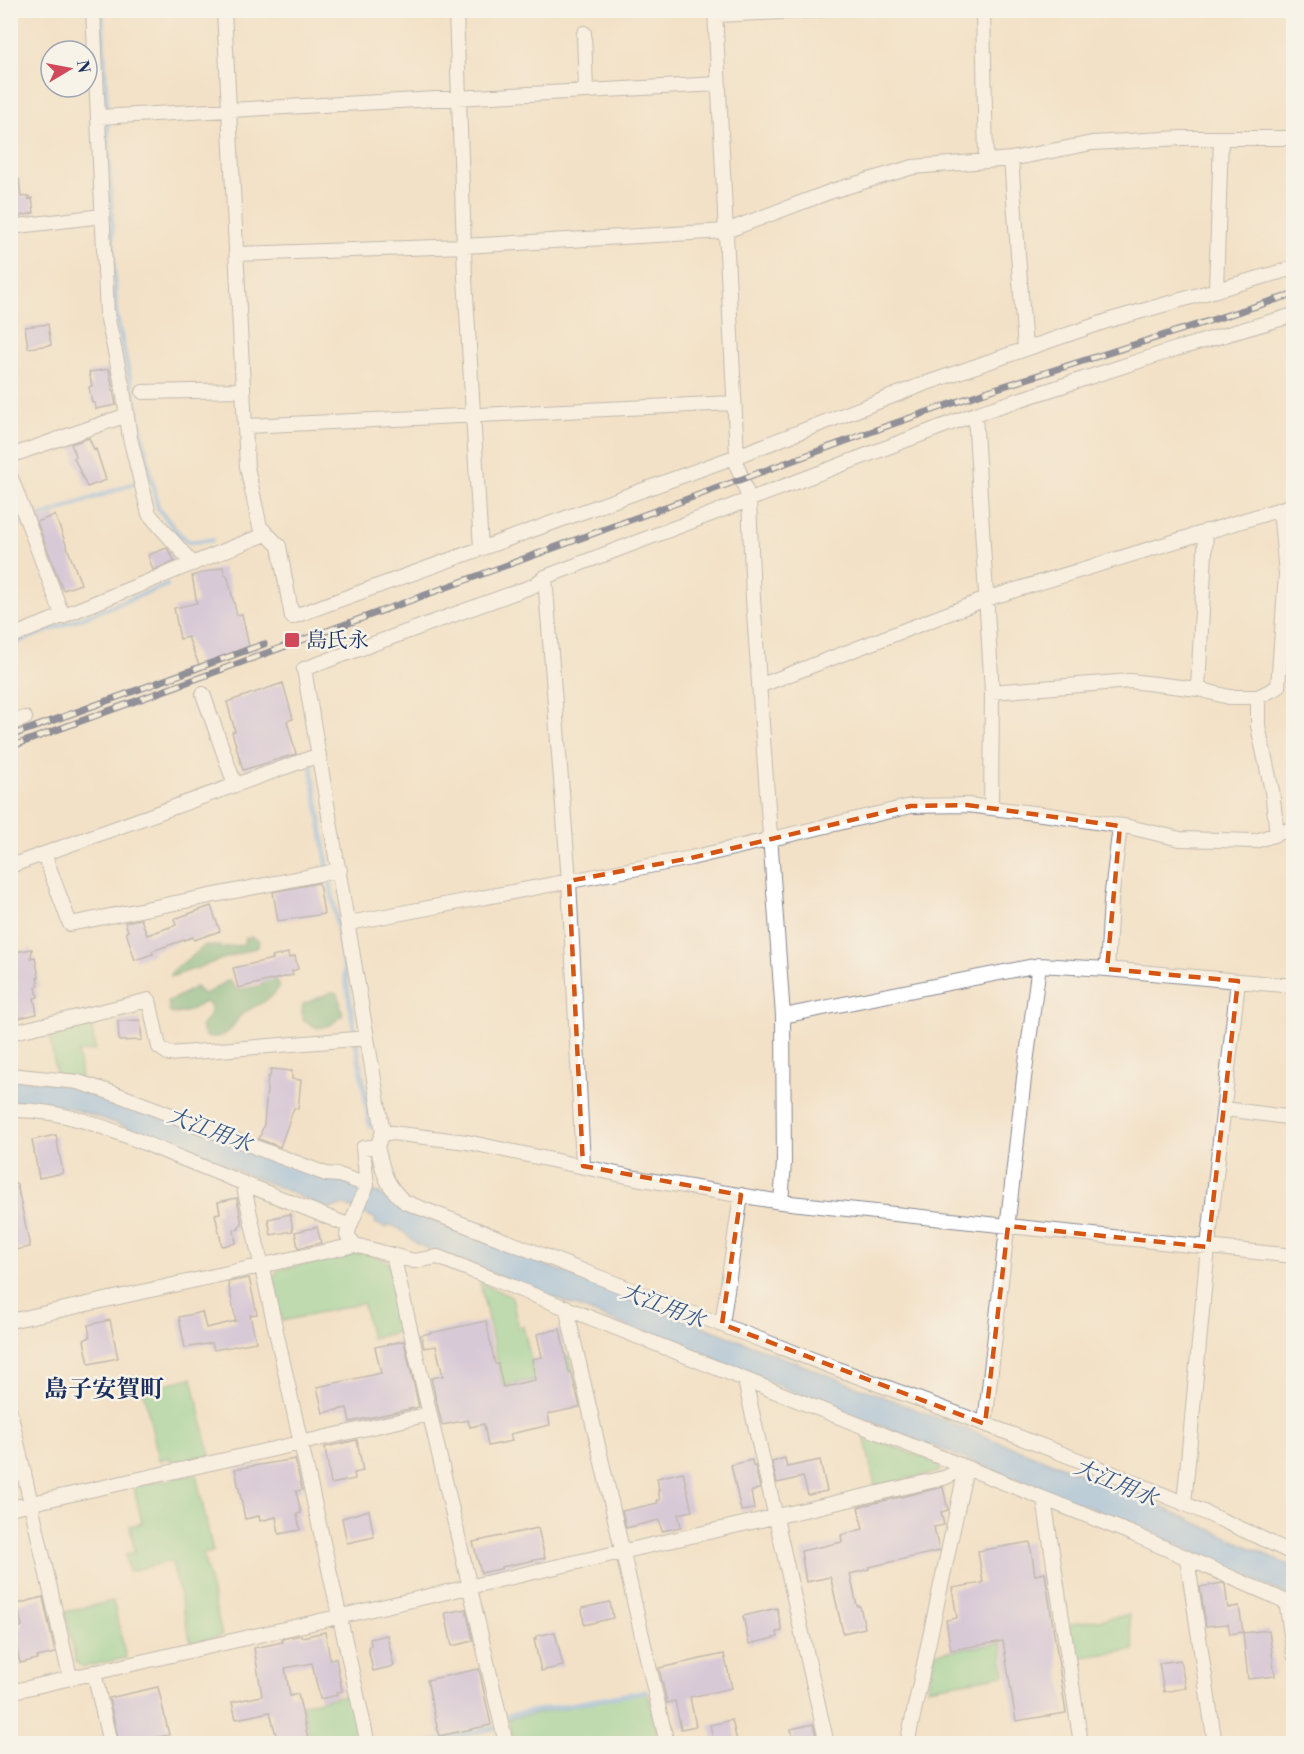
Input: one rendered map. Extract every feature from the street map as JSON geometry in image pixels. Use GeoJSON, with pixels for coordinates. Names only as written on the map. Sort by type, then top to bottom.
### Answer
{"type":"FeatureCollection","features":[{"type":"Feature","properties":{"kind":"street"},"geometry":{"type":"LineString","coordinates":[[93,10],[104,116],[102,216],[107,315],[130,438],[149,514],[194,564]]}},
{"type":"Feature","properties":{"kind":"street"},"geometry":{"type":"LineString","coordinates":[[224,10],[247,466],[260,527],[279,546],[292,617],[735,457],[924,384],[1110,320],[1293,268]]}},
{"type":"Feature","properties":{"kind":"street"},"geometry":{"type":"LineString","coordinates":[[456,10],[464,246],[481,549]]}},
{"type":"Feature","properties":{"kind":"street"},"geometry":{"type":"LineString","coordinates":[[781,1202],[784,1163],[783,1016],[753,599],[749,499],[735,457],[715,13],[821,10]]}},
{"type":"Feature","properties":{"kind":"street"},"geometry":{"type":"LineString","coordinates":[[983,10],[986,161]]}},
{"type":"Feature","properties":{"kind":"street"},"geometry":{"type":"LineString","coordinates":[[584,33],[586,92]]}},
{"type":"Feature","properties":{"kind":"street"},"geometry":{"type":"LineString","coordinates":[[104,116],[719,84]]}},
{"type":"Feature","properties":{"kind":"street"},"geometry":{"type":"LineString","coordinates":[[237,254],[464,246],[726,231],[832,191],[913,167],[1011,159],[1092,144],[1182,138],[1293,138]]}},
{"type":"Feature","properties":{"kind":"street"},"geometry":{"type":"LineString","coordinates":[[1216,290],[1221,138]]}},
{"type":"Feature","properties":{"kind":"street"},"geometry":{"type":"LineString","coordinates":[[1011,159],[1025,349]]}},
{"type":"Feature","properties":{"kind":"street"},"geometry":{"type":"LineString","coordinates":[[10,227],[102,216]]}},
{"type":"Feature","properties":{"kind":"street"},"geometry":{"type":"LineString","coordinates":[[1293,315],[1176,349],[975,414],[544,577],[533,586],[304,669],[319,755],[331,871],[349,922],[359,1039],[383,1132],[377,1146],[385,1176],[392,1191],[405,1202],[985,1424],[1184,1503],[1293,1554]]}},
{"type":"Feature","properties":{"kind":"street"},"geometry":{"type":"LineString","coordinates":[[142,392],[242,390]]}},
{"type":"Feature","properties":{"kind":"street"},"geometry":{"type":"LineString","coordinates":[[246,426],[734,403]]}},
{"type":"Feature","properties":{"kind":"street"},"geometry":{"type":"LineString","coordinates":[[975,414],[992,692],[991,808]]}},
{"type":"Feature","properties":{"kind":"street"},"geometry":{"type":"LineString","coordinates":[[10,456],[127,415]]}},
{"type":"Feature","properties":{"kind":"street"},"geometry":{"type":"LineString","coordinates":[[10,475],[63,617]]}},
{"type":"Feature","properties":{"kind":"street"},"geometry":{"type":"LineString","coordinates":[[759,686],[986,598],[1293,505]]}},
{"type":"Feature","properties":{"kind":"street"},"geometry":{"type":"LineString","coordinates":[[992,692],[1130,681],[1198,689],[1229,697],[1258,697],[1278,687],[1286,574],[1280,509]]}},
{"type":"Feature","properties":{"kind":"street"},"geometry":{"type":"LineString","coordinates":[[1198,689],[1206,531]]}},
{"type":"Feature","properties":{"kind":"street"},"geometry":{"type":"LineString","coordinates":[[10,637],[266,534]]}},
{"type":"Feature","properties":{"kind":"street"},"geometry":{"type":"LineString","coordinates":[[544,577],[568,881],[583,1167]]}},
{"type":"Feature","properties":{"kind":"street"},"geometry":{"type":"LineString","coordinates":[[203,694],[235,785]]}},
{"type":"Feature","properties":{"kind":"street"},"geometry":{"type":"LineString","coordinates":[[1258,697],[1258,726],[1272,791],[1277,834]]}},
{"type":"Feature","properties":{"kind":"street"},"geometry":{"type":"LineString","coordinates":[[10,723],[25,718]]}},
{"type":"Feature","properties":{"kind":"street"},"geometry":{"type":"LineString","coordinates":[[10,866],[319,755]]}},
{"type":"Feature","properties":{"kind":"street"},"geometry":{"type":"LineString","coordinates":[[349,922],[691,858],[911,806],[967,806],[1050,815],[1120,826],[1180,839],[1257,841],[1293,828]]}},
{"type":"Feature","properties":{"kind":"street"},"geometry":{"type":"LineString","coordinates":[[1107,969],[1111,901],[1120,826]]}},
{"type":"Feature","properties":{"kind":"street"},"geometry":{"type":"LineString","coordinates":[[44,854],[70,924],[331,871]]}},
{"type":"Feature","properties":{"kind":"street"},"geometry":{"type":"LineString","coordinates":[[783,1016],[1039,965],[1293,986]]}},
{"type":"Feature","properties":{"kind":"street"},"geometry":{"type":"LineString","coordinates":[[985,1424],[1039,965]]}},
{"type":"Feature","properties":{"kind":"street"},"geometry":{"type":"LineString","coordinates":[[1184,1503],[1208,1247],[1238,981]]}},
{"type":"Feature","properties":{"kind":"street"},"geometry":{"type":"LineString","coordinates":[[10,1033],[149,1000],[159,1047],[169,1054],[359,1039]]}},
{"type":"Feature","properties":{"kind":"street"},"geometry":{"type":"LineString","coordinates":[[10,1075],[78,1082],[107,1090],[326,1174],[339,1175],[367,1185]]}},
{"type":"Feature","properties":{"kind":"street"},"geometry":{"type":"LineString","coordinates":[[1225,1109],[1293,1118]]}},
{"type":"Feature","properties":{"kind":"street"},"geometry":{"type":"LineString","coordinates":[[10,1110],[55,1113],[110,1130],[243,1182],[352,1221]]}},
{"type":"Feature","properties":{"kind":"street"},"geometry":{"type":"LineString","coordinates":[[383,1132],[466,1142],[583,1167],[781,1202],[1293,1256]]}},
{"type":"Feature","properties":{"kind":"street"},"geometry":{"type":"LineString","coordinates":[[355,1245],[347,1235],[367,1185],[363,1148],[377,1146]]}},
{"type":"Feature","properties":{"kind":"street"},"geometry":{"type":"LineString","coordinates":[[243,1182],[368,1743]]}},
{"type":"Feature","properties":{"kind":"street"},"geometry":{"type":"LineString","coordinates":[[722,1324],[741,1196]]}},
{"type":"Feature","properties":{"kind":"street"},"geometry":{"type":"LineString","coordinates":[[10,1321],[355,1245],[414,1261],[438,1257],[1133,1534],[1290,1603],[1293,1655]]}},
{"type":"Feature","properties":{"kind":"street"},"geometry":{"type":"LineString","coordinates":[[393,1256],[506,1743]]}},
{"type":"Feature","properties":{"kind":"street"},"geometry":{"type":"LineString","coordinates":[[566,1307],[667,1743]]}},
{"type":"Feature","properties":{"kind":"street"},"geometry":{"type":"LineString","coordinates":[[745,1381],[827,1743]]}},
{"type":"Feature","properties":{"kind":"street"},"geometry":{"type":"LineString","coordinates":[[10,1411],[70,1677]]}},
{"type":"Feature","properties":{"kind":"street"},"geometry":{"type":"LineString","coordinates":[[10,1508],[430,1414]]}},
{"type":"Feature","properties":{"kind":"street"},"geometry":{"type":"LineString","coordinates":[[10,1692],[944,1478],[966,1468]]}},
{"type":"Feature","properties":{"kind":"street"},"geometry":{"type":"LineString","coordinates":[[907,1743],[966,1468]]}},
{"type":"Feature","properties":{"kind":"street"},"geometry":{"type":"LineString","coordinates":[[1044,1499],[1080,1743]]}},
{"type":"Feature","properties":{"kind":"street"},"geometry":{"type":"LineString","coordinates":[[1187,1558],[1215,1743]]}},
{"type":"Feature","properties":{"kind":"street"},"geometry":{"type":"LineString","coordinates":[[94,1672],[110,1743]]}},
{"type":"Feature","properties":{"kind":"highlighted area"},"geometry":{"type":"Polygon","coordinates":[[[967,805],[1120,826],[1107,969],[1238,981],[1208,1247],[1008,1226],[985,1424],[722,1324],[741,1195],[583,1166],[569,881],[691,858],[911,806],[967,805]]]}},
{"type":"Feature","properties":{"kind":"green space"},"geometry":{"type":"Polygon","coordinates":[[[252,937],[259,941],[258,947],[171,977],[171,973],[205,945],[224,947],[243,945],[246,938],[252,937]]]}},
{"type":"Feature","properties":{"kind":"green space"},"geometry":{"type":"Polygon","coordinates":[[[263,978],[275,979],[279,984],[276,990],[268,999],[240,1016],[227,1033],[219,1037],[206,1037],[201,1027],[209,1016],[211,1005],[205,1002],[184,1012],[170,1013],[168,1002],[196,987],[203,994],[229,980],[237,990],[259,986],[263,978]]]}},
{"type":"Feature","properties":{"kind":"green space"},"geometry":{"type":"Polygon","coordinates":[[[332,992],[338,994],[343,1015],[330,1025],[318,1028],[309,1024],[302,1017],[303,1004],[332,992]]]}},
{"type":"Feature","properties":{"kind":"green space"},"geometry":{"type":"Polygon","coordinates":[[[91,1019],[95,1050],[78,1053],[81,1078],[56,1074],[49,1030],[91,1019]]]}},
{"type":"Feature","properties":{"kind":"green space"},"geometry":{"type":"Polygon","coordinates":[[[363,1252],[389,1262],[403,1331],[371,1338],[363,1303],[282,1321],[273,1278],[278,1270],[363,1252]]]}},
{"type":"Feature","properties":{"kind":"green space"},"geometry":{"type":"Polygon","coordinates":[[[480,1283],[512,1297],[518,1327],[523,1326],[532,1364],[570,1356],[573,1371],[503,1386],[480,1283]]]}},
{"type":"Feature","properties":{"kind":"green space"},"geometry":{"type":"Polygon","coordinates":[[[192,1378],[210,1456],[172,1464],[170,1457],[159,1460],[143,1389],[192,1378]]]}},
{"type":"Feature","properties":{"kind":"green space"},"geometry":{"type":"Polygon","coordinates":[[[864,1435],[940,1464],[940,1472],[875,1486],[864,1435]]]}},
{"type":"Feature","properties":{"kind":"green space"},"geometry":{"type":"Polygon","coordinates":[[[196,1474],[213,1552],[203,1554],[222,1636],[191,1643],[172,1561],[129,1571],[125,1554],[135,1552],[130,1526],[142,1523],[134,1487],[196,1474]]]}},
{"type":"Feature","properties":{"kind":"green space"},"geometry":{"type":"Polygon","coordinates":[[[113,1601],[126,1658],[83,1667],[76,1662],[65,1612],[113,1601]]]}},
{"type":"Feature","properties":{"kind":"green space"},"geometry":{"type":"Polygon","coordinates":[[[1129,1615],[1134,1650],[1075,1658],[1070,1624],[1129,1615]]]}},
{"type":"Feature","properties":{"kind":"green space"},"geometry":{"type":"Polygon","coordinates":[[[1001,1643],[1005,1675],[927,1688],[935,1653],[1001,1643]]]}},
{"type":"Feature","properties":{"kind":"green space"},"geometry":{"type":"Polygon","coordinates":[[[648,1692],[658,1738],[635,1744],[514,1743],[508,1719],[648,1692]]]}},
{"type":"Feature","properties":{"kind":"green space"},"geometry":{"type":"Polygon","coordinates":[[[350,1694],[362,1743],[311,1743],[302,1704],[350,1694]]]}},
{"type":"Feature","properties":{"kind":"water"},"geometry":{"type":"Polygon","coordinates":[[[11,1078],[71,1085],[369,1189],[438,1223],[1135,1495],[1293,1567],[1293,1598],[1137,1526],[417,1244],[400,1229],[389,1224],[387,1228],[375,1223],[376,1219],[345,1205],[327,1209],[279,1187],[113,1122],[67,1107],[11,1102],[11,1078]]]}},
{"type":"Feature","properties":{"kind":"building"},"geometry":{"type":"Polygon","coordinates":[[[19,179],[21,197],[32,198],[34,213],[10,218],[10,180],[19,179]]]}},
{"type":"Feature","properties":{"kind":"building"},"geometry":{"type":"Polygon","coordinates":[[[48,324],[51,345],[28,348],[25,327],[48,324]]]}},
{"type":"Feature","properties":{"kind":"building"},"geometry":{"type":"Polygon","coordinates":[[[109,369],[116,405],[96,409],[95,403],[92,403],[89,372],[109,369]]]}},
{"type":"Feature","properties":{"kind":"building"},"geometry":{"type":"Polygon","coordinates":[[[89,438],[94,450],[96,449],[106,480],[87,487],[74,458],[76,457],[71,444],[89,438]]]}},
{"type":"Feature","properties":{"kind":"building"},"geometry":{"type":"Polygon","coordinates":[[[55,515],[81,584],[63,590],[37,522],[55,515]]]}},
{"type":"Feature","properties":{"kind":"building"},"geometry":{"type":"Polygon","coordinates":[[[167,548],[175,561],[153,570],[148,555],[167,548]]]}},
{"type":"Feature","properties":{"kind":"building"},"geometry":{"type":"Polygon","coordinates":[[[223,567],[237,615],[242,614],[249,646],[199,665],[188,637],[180,639],[174,608],[197,603],[192,576],[223,567]]]}},
{"type":"Feature","properties":{"kind":"building"},"geometry":{"type":"Polygon","coordinates":[[[283,683],[293,719],[287,721],[296,754],[243,770],[232,732],[235,731],[227,702],[283,683]]]}},
{"type":"Feature","properties":{"kind":"building"},"geometry":{"type":"Polygon","coordinates":[[[319,883],[324,914],[278,921],[273,892],[319,883]]]}},
{"type":"Feature","properties":{"kind":"building"},"geometry":{"type":"Polygon","coordinates":[[[211,906],[220,931],[194,940],[193,937],[152,951],[153,954],[135,960],[125,922],[141,919],[147,935],[176,925],[174,919],[211,906]]]}},
{"type":"Feature","properties":{"kind":"building"},"geometry":{"type":"Polygon","coordinates":[[[32,949],[31,958],[35,957],[39,977],[37,978],[39,986],[36,987],[38,997],[34,998],[37,1014],[10,1020],[10,953],[32,949]]]}},
{"type":"Feature","properties":{"kind":"building"},"geometry":{"type":"Polygon","coordinates":[[[288,953],[289,958],[295,956],[298,969],[292,971],[293,975],[238,988],[233,968],[273,959],[272,957],[288,953]]]}},
{"type":"Feature","properties":{"kind":"building"},"geometry":{"type":"Polygon","coordinates":[[[140,1020],[142,1040],[119,1041],[118,1021],[140,1020]]]}},
{"type":"Feature","properties":{"kind":"building"},"geometry":{"type":"Polygon","coordinates":[[[271,1069],[292,1071],[292,1079],[301,1080],[298,1109],[294,1108],[280,1147],[259,1139],[264,1124],[268,1077],[270,1077],[271,1069]]]}},
{"type":"Feature","properties":{"kind":"building"},"geometry":{"type":"Polygon","coordinates":[[[56,1135],[63,1173],[39,1178],[32,1140],[56,1135]]]}},
{"type":"Feature","properties":{"kind":"building"},"geometry":{"type":"Polygon","coordinates":[[[17,1184],[30,1247],[10,1251],[10,1185],[17,1184]]]}},
{"type":"Feature","properties":{"kind":"building"},"geometry":{"type":"Polygon","coordinates":[[[237,1198],[242,1225],[239,1229],[234,1230],[236,1243],[222,1246],[215,1214],[220,1213],[218,1202],[237,1198]]]}},
{"type":"Feature","properties":{"kind":"building"},"geometry":{"type":"Polygon","coordinates":[[[290,1214],[293,1231],[271,1235],[268,1219],[290,1214]]]}},
{"type":"Feature","properties":{"kind":"building"},"geometry":{"type":"Polygon","coordinates":[[[317,1227],[321,1243],[298,1248],[295,1232],[317,1227]]]}},
{"type":"Feature","properties":{"kind":"building"},"geometry":{"type":"Polygon","coordinates":[[[249,1278],[257,1314],[250,1315],[256,1342],[214,1350],[212,1343],[185,1348],[179,1317],[202,1312],[206,1328],[236,1321],[228,1282],[249,1278]]]}},
{"type":"Feature","properties":{"kind":"building"},"geometry":{"type":"Polygon","coordinates":[[[110,1320],[118,1358],[89,1364],[84,1340],[90,1337],[88,1325],[110,1320]]]}},
{"type":"Feature","properties":{"kind":"building"},"geometry":{"type":"Polygon","coordinates":[[[486,1321],[495,1364],[498,1364],[503,1387],[535,1380],[532,1359],[542,1357],[537,1334],[560,1329],[569,1373],[571,1372],[580,1407],[548,1414],[550,1425],[510,1434],[512,1441],[488,1446],[484,1424],[470,1427],[468,1420],[442,1425],[431,1378],[443,1376],[436,1346],[424,1348],[421,1335],[486,1321]]]}},
{"type":"Feature","properties":{"kind":"building"},"geometry":{"type":"Polygon","coordinates":[[[404,1341],[419,1407],[350,1422],[347,1408],[323,1413],[317,1387],[381,1373],[375,1347],[404,1341]]]}},
{"type":"Feature","properties":{"kind":"building"},"geometry":{"type":"Polygon","coordinates":[[[357,1440],[363,1471],[354,1473],[355,1479],[331,1484],[325,1447],[357,1440]]]}},
{"type":"Feature","properties":{"kind":"building"},"geometry":{"type":"Polygon","coordinates":[[[785,1458],[787,1467],[820,1460],[827,1491],[808,1495],[803,1477],[777,1483],[772,1462],[785,1458]]]}},
{"type":"Feature","properties":{"kind":"building"},"geometry":{"type":"Polygon","coordinates":[[[295,1459],[302,1490],[296,1491],[301,1513],[297,1514],[300,1530],[279,1534],[276,1517],[260,1521],[259,1516],[245,1519],[235,1469],[295,1459]]]}},
{"type":"Feature","properties":{"kind":"building"},"geometry":{"type":"Polygon","coordinates":[[[752,1460],[760,1488],[751,1492],[754,1509],[741,1511],[731,1465],[752,1460]]]}},
{"type":"Feature","properties":{"kind":"building"},"geometry":{"type":"Polygon","coordinates":[[[683,1472],[692,1511],[678,1514],[681,1527],[662,1531],[659,1520],[626,1528],[622,1511],[658,1503],[657,1500],[660,1500],[657,1478],[683,1472]]]}},
{"type":"Feature","properties":{"kind":"building"},"geometry":{"type":"Polygon","coordinates":[[[943,1487],[948,1510],[941,1512],[944,1525],[934,1527],[939,1551],[869,1567],[869,1569],[850,1574],[857,1606],[860,1606],[865,1628],[843,1633],[830,1577],[806,1582],[801,1551],[842,1542],[841,1535],[863,1529],[858,1507],[943,1487]]]}},
{"type":"Feature","properties":{"kind":"building"},"geometry":{"type":"Polygon","coordinates":[[[369,1510],[374,1537],[347,1543],[342,1518],[369,1510]]]}},
{"type":"Feature","properties":{"kind":"building"},"geometry":{"type":"Polygon","coordinates":[[[538,1528],[545,1558],[481,1573],[473,1542],[538,1528]]]}},
{"type":"Feature","properties":{"kind":"building"},"geometry":{"type":"Polygon","coordinates":[[[1030,1542],[1035,1575],[1045,1573],[1066,1713],[1016,1721],[1003,1641],[951,1650],[946,1620],[957,1618],[952,1588],[983,1583],[978,1551],[1030,1542]]]}},
{"type":"Feature","properties":{"kind":"building"},"geometry":{"type":"Polygon","coordinates":[[[1225,1584],[1228,1608],[1239,1606],[1243,1632],[1230,1634],[1228,1624],[1206,1626],[1200,1587],[1225,1584]]]}},
{"type":"Feature","properties":{"kind":"building"},"geometry":{"type":"Polygon","coordinates":[[[43,1597],[55,1653],[20,1663],[12,1629],[22,1627],[17,1604],[43,1597]]]}},
{"type":"Feature","properties":{"kind":"building"},"geometry":{"type":"Polygon","coordinates":[[[610,1602],[613,1618],[584,1625],[582,1608],[610,1602]]]}},
{"type":"Feature","properties":{"kind":"building"},"geometry":{"type":"Polygon","coordinates":[[[777,1608],[782,1631],[777,1632],[778,1637],[749,1644],[743,1616],[777,1608]]]}},
{"type":"Feature","properties":{"kind":"building"},"geometry":{"type":"Polygon","coordinates":[[[466,1609],[473,1641],[452,1646],[445,1613],[466,1609]]]}},
{"type":"Feature","properties":{"kind":"building"},"geometry":{"type":"Polygon","coordinates":[[[1269,1630],[1275,1676],[1248,1679],[1243,1633],[1269,1630]]]}},
{"type":"Feature","properties":{"kind":"building"},"geometry":{"type":"Polygon","coordinates":[[[325,1632],[330,1659],[336,1658],[342,1691],[336,1692],[337,1695],[320,1699],[312,1663],[285,1668],[290,1696],[298,1694],[309,1743],[278,1743],[270,1712],[236,1719],[232,1702],[262,1696],[254,1648],[283,1642],[282,1639],[325,1632]]]}},
{"type":"Feature","properties":{"kind":"building"},"geometry":{"type":"Polygon","coordinates":[[[555,1632],[563,1666],[541,1671],[534,1639],[536,1636],[555,1632]]]}},
{"type":"Feature","properties":{"kind":"building"},"geometry":{"type":"Polygon","coordinates":[[[387,1635],[394,1666],[373,1671],[368,1647],[371,1645],[370,1639],[387,1635]]]}},
{"type":"Feature","properties":{"kind":"building"},"geometry":{"type":"Polygon","coordinates":[[[724,1654],[732,1688],[690,1697],[696,1726],[681,1729],[675,1701],[667,1703],[659,1668],[724,1654]]]}},
{"type":"Feature","properties":{"kind":"building"},"geometry":{"type":"Polygon","coordinates":[[[1180,1660],[1186,1688],[1164,1692],[1159,1663],[1180,1660]]]}},
{"type":"Feature","properties":{"kind":"building"},"geometry":{"type":"Polygon","coordinates":[[[479,1669],[491,1725],[439,1736],[427,1680],[479,1669]]]}},
{"type":"Feature","properties":{"kind":"building"},"geometry":{"type":"Polygon","coordinates":[[[158,1687],[169,1735],[119,1743],[109,1698],[158,1687]]]}},
{"type":"Feature","properties":{"kind":"building"},"geometry":{"type":"Polygon","coordinates":[[[732,1720],[737,1741],[714,1743],[710,1725],[732,1720]]]}},
{"type":"Feature","properties":{"kind":"building"},"geometry":{"type":"Polygon","coordinates":[[[813,1724],[818,1743],[794,1743],[791,1729],[813,1724]]]}},
{"type":"Feature","properties":{"kind":"waterway"},"geometry":{"type":"LineString","coordinates":[[102,10],[116,314],[158,508],[178,533],[189,542],[212,540]]}},
{"type":"Feature","properties":{"kind":"waterway"},"geometry":{"type":"LineString","coordinates":[[34,519],[135,483]]}},
{"type":"Feature","properties":{"kind":"waterway"},"geometry":{"type":"LineString","coordinates":[[10,527],[21,523]]}},
{"type":"Feature","properties":{"kind":"waterway"},"geometry":{"type":"LineString","coordinates":[[10,645],[167,585]]}},
{"type":"Feature","properties":{"kind":"waterway"},"geometry":{"type":"LineString","coordinates":[[311,765],[370,1126]]}},
{"type":"Feature","properties":{"kind":"waterway"},"geometry":{"type":"LineString","coordinates":[[508,1716],[646,1691]]}},
{"type":"Feature","properties":{"kind":"waterway"},"geometry":{"type":"LineString","coordinates":[[423,1744],[494,1728]]}},
{"type":"Feature","properties":{"kind":"railway"},"geometry":{"type":"LineString","coordinates":[[10,747],[884,427],[985,392],[1294,294]]}},
{"type":"Feature","properties":{"kind":"railway"},"geometry":{"type":"LineString","coordinates":[[10,736],[264,644]]}},
{"type":"Feature","properties":{"kind":"place","name":"島氏永"},"geometry":{"type":"Point","coordinates":[292,640]}},
{"type":"Feature","properties":{"kind":"district","name":"島子安賀町"},"geometry":{"type":"Point","coordinates":[104,1389]}},
{"type":"Feature","properties":{"kind":"water label","name":"大江用水"},"geometry":{"type":"Point","coordinates":[210,1129]}},
{"type":"Feature","properties":{"kind":"water label","name":"大江用水"},"geometry":{"type":"Point","coordinates":[663,1305]}},
{"type":"Feature","properties":{"kind":"water label","name":"大江用水"},"geometry":{"type":"Point","coordinates":[1116,1482]}}]}
